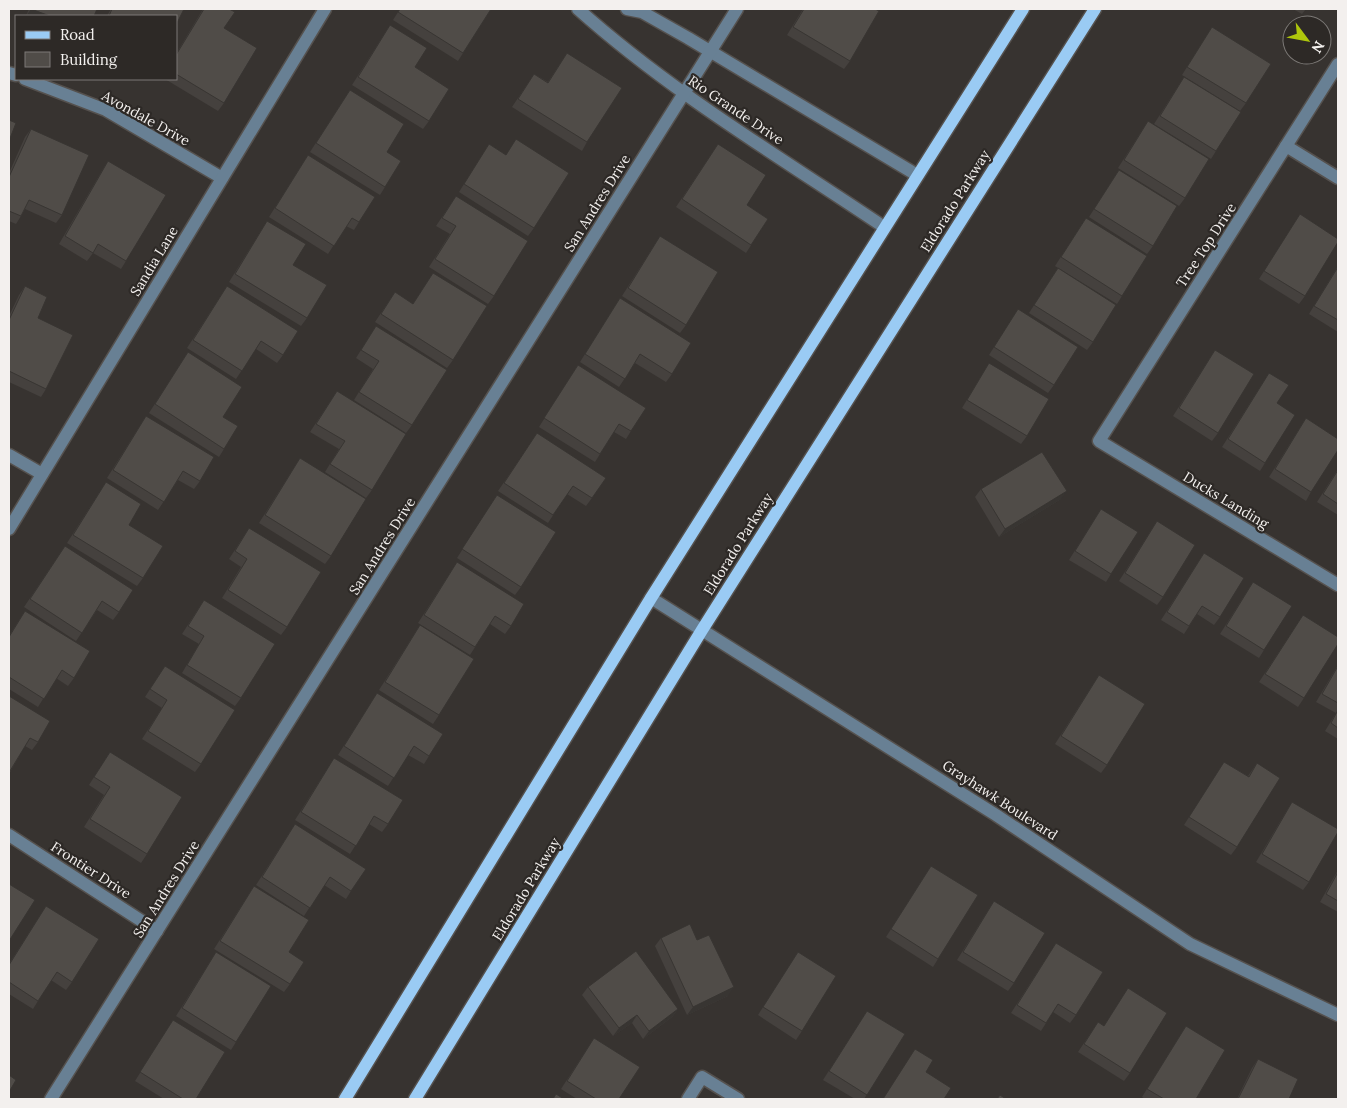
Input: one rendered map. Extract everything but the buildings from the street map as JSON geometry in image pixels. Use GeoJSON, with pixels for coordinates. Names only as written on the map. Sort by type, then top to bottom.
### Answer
{"type":"FeatureCollection","features":[{"type":"Feature","properties":{"kind":"main road"},"geometry":{"type":"LineString","coordinates":[[345,1099],[651,598],[1023,9]]}},
{"type":"Feature","properties":{"kind":"main road","name":"Eldorado Parkway"},"geometry":{"type":"LineString","coordinates":[[415,1099],[702,630],[1095,9]]}},
{"type":"Feature","properties":{"kind":"street","name":"Sandia Lane"},"geometry":{"type":"LineString","coordinates":[[9,529],[325,9]]}},
{"type":"Feature","properties":{"kind":"street","name":"Rio Grande Drive"},"geometry":{"type":"LineString","coordinates":[[578,9],[615,42],[684,94],[884,227]]}},
{"type":"Feature","properties":{"kind":"street"},"geometry":{"type":"LineString","coordinates":[[627,9],[642,12],[711,51],[917,175]]}},
{"type":"Feature","properties":{"kind":"street","name":"San Andres Drive"},"geometry":{"type":"LineString","coordinates":[[51,1099],[737,9]]}},
{"type":"Feature","properties":{"kind":"street","name":"Tree Top Drive"},"geometry":{"type":"LineString","coordinates":[[1098,442],[1338,64]]}},
{"type":"Feature","properties":{"kind":"street","name":"Avondale Drive"},"geometry":{"type":"LineString","coordinates":[[28,80],[106,110],[222,178]]}},
{"type":"Feature","properties":{"kind":"street"},"geometry":{"type":"LineString","coordinates":[[1286,146],[1338,178]]}},
{"type":"Feature","properties":{"kind":"street","name":"Ducks Landing"},"geometry":{"type":"LineString","coordinates":[[1098,442],[1338,585]]}},
{"type":"Feature","properties":{"kind":"street"},"geometry":{"type":"LineString","coordinates":[[9,455],[42,474]]}},
{"type":"Feature","properties":{"kind":"street","name":"Grayhawk Boulevard"},"geometry":{"type":"LineString","coordinates":[[651,598],[996,815],[1190,944],[1338,1015]]}},
{"type":"Feature","properties":{"kind":"street","name":"Frontier Drive"},"geometry":{"type":"LineString","coordinates":[[9,835],[157,932]]}},
{"type":"Feature","properties":{"kind":"street"},"geometry":{"type":"LineString","coordinates":[[688,1099],[702,1076],[738,1099]]}}]}
